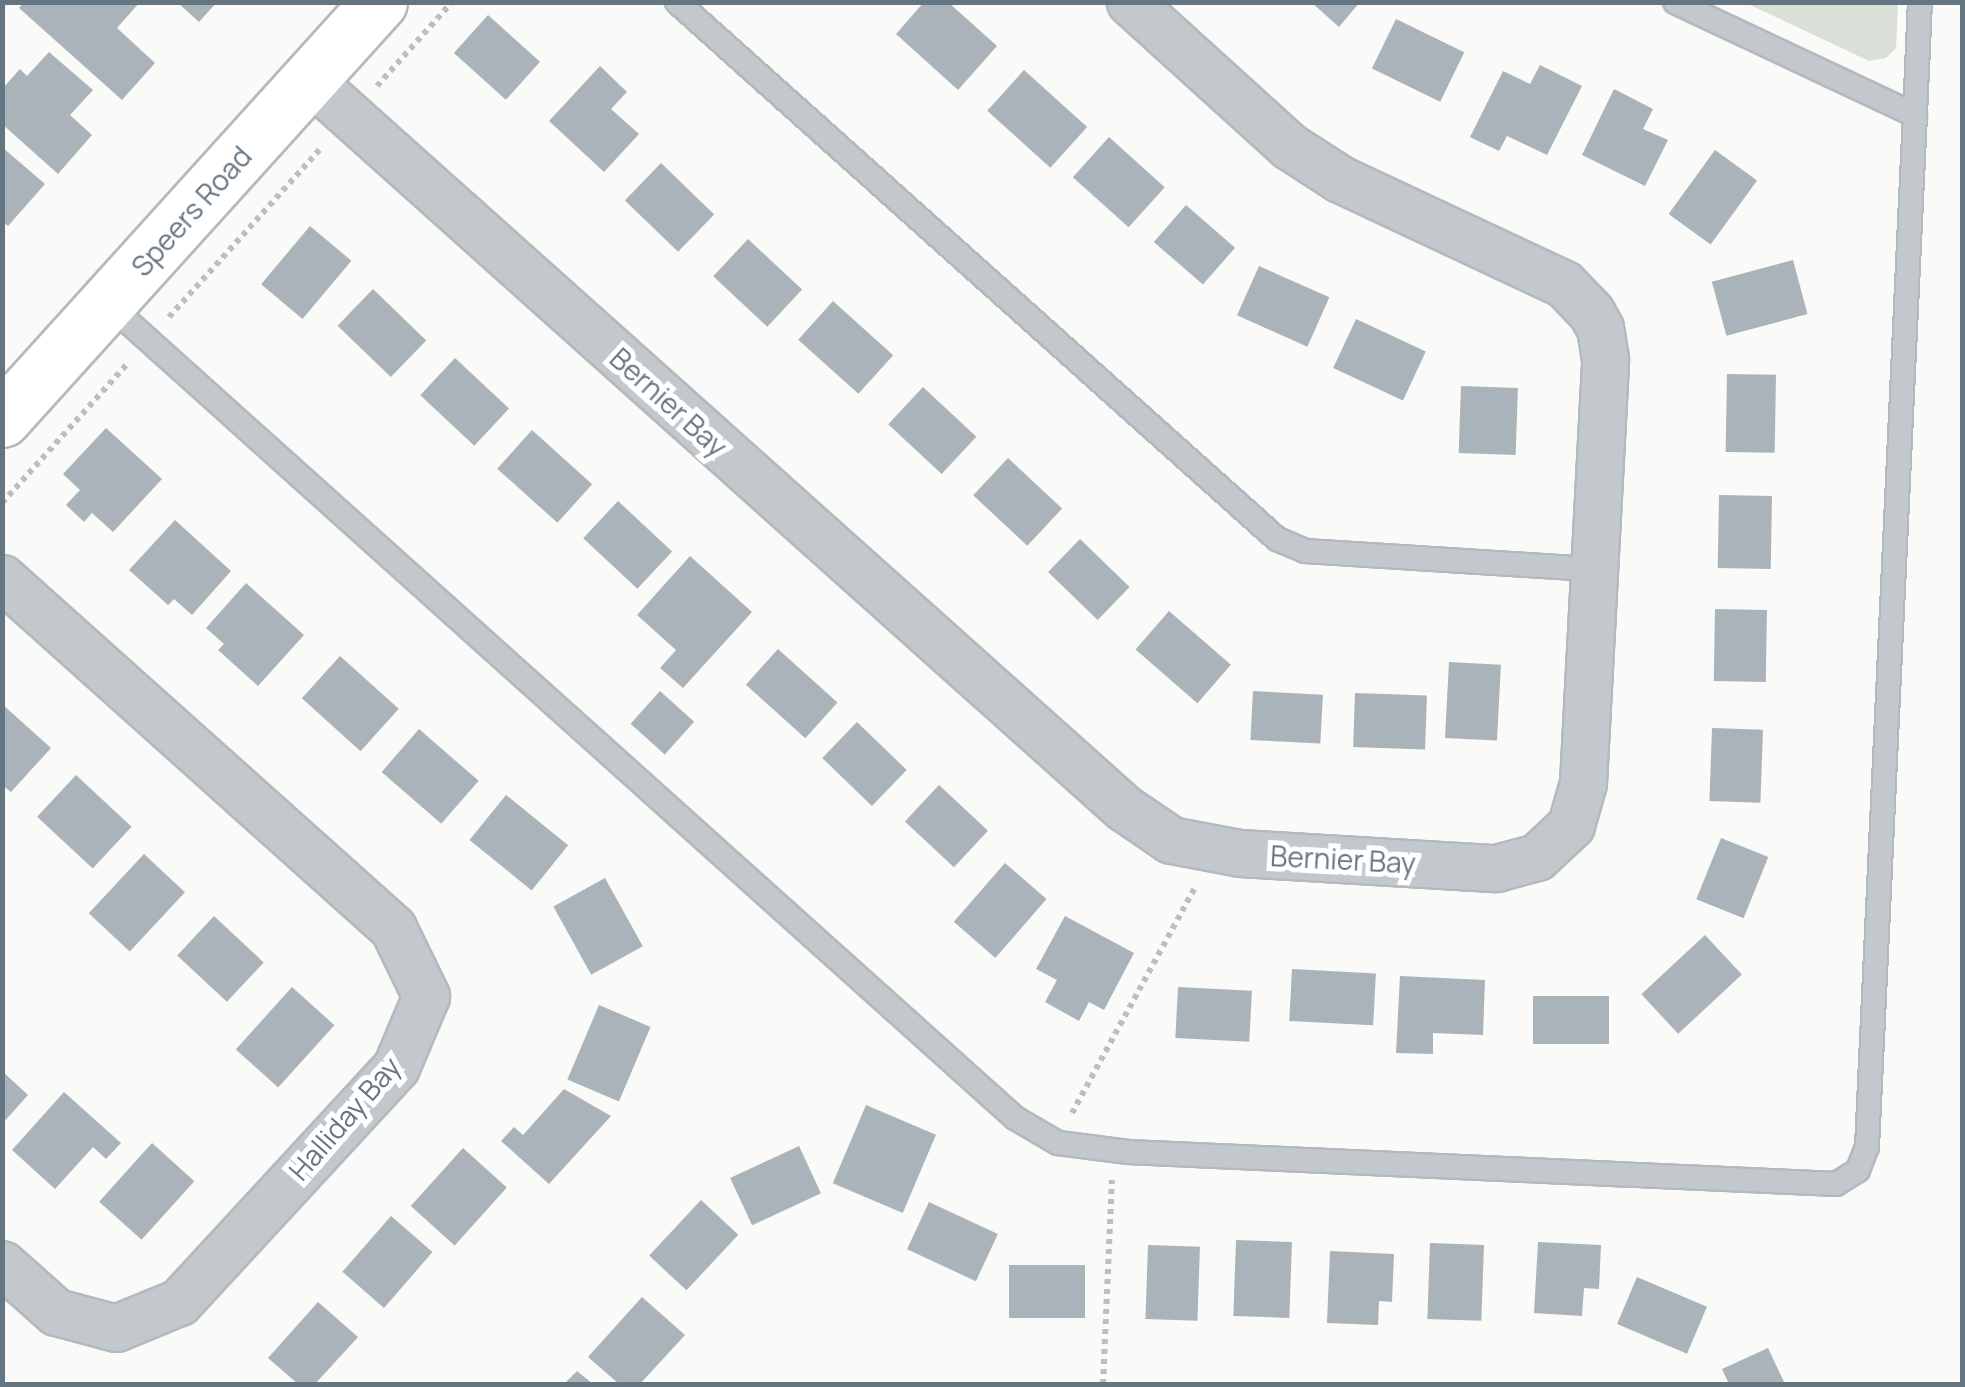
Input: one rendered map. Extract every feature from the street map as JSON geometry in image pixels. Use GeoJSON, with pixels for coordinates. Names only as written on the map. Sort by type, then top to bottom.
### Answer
{"type":"FeatureCollection","features":[{"type":"Feature","properties":{"kind":"street","name":"Speers Road"},"geometry":{"type":"LineString","coordinates":[[2,419],[379,2]]}},
{"type":"Feature","properties":{"kind":"street","name":"Bernier Bay"},"geometry":{"type":"LineString","coordinates":[[310,80],[1124,808],[1170,840],[1214,850],[1496,868],[1537,857],[1556,844],[1571,824],[1583,783],[1605,359],[1600,328],[1591,312],[1564,284],[1340,179],[1289,146],[1130,2]]}},
{"type":"Feature","properties":{"kind":"street","name":"Halliday Bay"},"geometry":{"type":"LineString","coordinates":[[2,578],[393,928],[426,996],[396,1067],[179,1302],[116,1328],[56,1312],[2,1264]]}},
{"type":"Feature","properties":{"kind":"lane"},"geometry":{"type":"LineString","coordinates":[[676,2],[1277,539],[1305,551],[1594,568]]}},
{"type":"Feature","properties":{"kind":"lane"},"geometry":{"type":"LineString","coordinates":[[1674,2],[1915,115]]}},
{"type":"Feature","properties":{"kind":"lane"},"geometry":{"type":"LineString","coordinates":[[106,303],[1015,1118],[1058,1143],[1094,1150],[1836,1184],[1858,1170],[1867,1147],[1920,2]]}},
{"type":"Feature","properties":{"kind":"path"},"geometry":{"type":"LineString","coordinates":[[366,98],[452,2]]}},
{"type":"Feature","properties":{"kind":"path"},"geometry":{"type":"LineString","coordinates":[[158,329],[322,146]]}},
{"type":"Feature","properties":{"kind":"path"},"geometry":{"type":"LineString","coordinates":[[2,503],[139,352]]}},
{"type":"Feature","properties":{"kind":"path"},"geometry":{"type":"LineString","coordinates":[[1103,1384],[1112,1168],[1067,1122],[1214,850]]}},
{"type":"Feature","properties":{"kind":"shaded area"},"geometry":{"type":"Polygon","coordinates":[[[1746,3],[1898,3],[1896,48],[1886,58],[1869,61],[1746,3]]]}},
{"type":"Feature","properties":{"kind":"building"},"geometry":{"type":"Polygon","coordinates":[[[24,2],[140,2],[117,28],[155,63],[122,100],[19,8],[24,2]]]}},
{"type":"Feature","properties":{"kind":"building"},"geometry":{"type":"Polygon","coordinates":[[[177,2],[217,2],[199,22],[177,2]]]}},
{"type":"Feature","properties":{"kind":"building"},"geometry":{"type":"Polygon","coordinates":[[[924,2],[948,2],[997,46],[958,90],[896,34],[924,2]]]}},
{"type":"Feature","properties":{"kind":"building"},"geometry":{"type":"Polygon","coordinates":[[[1311,2],[1360,2],[1339,27],[1311,2]]]}},
{"type":"Feature","properties":{"kind":"building"},"geometry":{"type":"Polygon","coordinates":[[[488,15],[540,62],[506,100],[454,53],[488,15]]]}},
{"type":"Feature","properties":{"kind":"building"},"geometry":{"type":"Polygon","coordinates":[[[1396,19],[1464,52],[1440,102],[1372,68],[1396,19]]]}},
{"type":"Feature","properties":{"kind":"building"},"geometry":{"type":"Polygon","coordinates":[[[49,52],[93,90],[70,115],[92,135],[58,174],[2,124],[2,89],[20,69],[27,76],[49,52]]]}},
{"type":"Feature","properties":{"kind":"building"},"geometry":{"type":"Polygon","coordinates":[[[1540,65],[1582,86],[1547,155],[1507,136],[1499,151],[1470,137],[1503,71],[1530,84],[1540,65]]]}},
{"type":"Feature","properties":{"kind":"building"},"geometry":{"type":"Polygon","coordinates":[[[600,66],[627,92],[611,109],[639,134],[604,172],[549,121],[600,66]]]}},
{"type":"Feature","properties":{"kind":"building"},"geometry":{"type":"Polygon","coordinates":[[[1024,70],[1087,127],[1050,168],[987,111],[1024,70]]]}},
{"type":"Feature","properties":{"kind":"building"},"geometry":{"type":"Polygon","coordinates":[[[1614,89],[1653,109],[1643,129],[1668,140],[1645,186],[1582,155],[1614,89]]]}},
{"type":"Feature","properties":{"kind":"building"},"geometry":{"type":"Polygon","coordinates":[[[1109,137],[1165,187],[1129,227],[1073,177],[1109,137]]]}},
{"type":"Feature","properties":{"kind":"building"},"geometry":{"type":"Polygon","coordinates":[[[2,147],[45,184],[8,226],[2,221],[2,147]]]}},
{"type":"Feature","properties":{"kind":"building"},"geometry":{"type":"Polygon","coordinates":[[[1715,150],[1757,181],[1711,244],[1669,214],[1715,150]]]}},
{"type":"Feature","properties":{"kind":"building"},"geometry":{"type":"Polygon","coordinates":[[[661,163],[714,214],[678,252],[625,200],[661,163]]]}},
{"type":"Feature","properties":{"kind":"building"},"geometry":{"type":"Polygon","coordinates":[[[1186,205],[1235,248],[1203,285],[1154,242],[1186,205]]]}},
{"type":"Feature","properties":{"kind":"building"},"geometry":{"type":"Polygon","coordinates":[[[310,226],[351,261],[303,319],[261,284],[310,226]]]}},
{"type":"Feature","properties":{"kind":"building"},"geometry":{"type":"Polygon","coordinates":[[[748,239],[802,289],[767,327],[713,276],[748,239]]]}},
{"type":"Feature","properties":{"kind":"building"},"geometry":{"type":"Polygon","coordinates":[[[1793,260],[1807,314],[1726,336],[1712,282],[1793,260]]]}},
{"type":"Feature","properties":{"kind":"building"},"geometry":{"type":"Polygon","coordinates":[[[1259,266],[1329,297],[1307,347],[1237,315],[1259,266]]]}},
{"type":"Feature","properties":{"kind":"building"},"geometry":{"type":"Polygon","coordinates":[[[373,289],[426,340],[391,377],[338,326],[373,289]]]}},
{"type":"Feature","properties":{"kind":"building"},"geometry":{"type":"Polygon","coordinates":[[[833,301],[893,355],[858,394],[798,340],[833,301]]]}},
{"type":"Feature","properties":{"kind":"building"},"geometry":{"type":"Polygon","coordinates":[[[1356,319],[1426,352],[1403,400],[1333,368],[1356,319]]]}},
{"type":"Feature","properties":{"kind":"building"},"geometry":{"type":"Polygon","coordinates":[[[455,358],[509,408],[474,446],[420,395],[455,358]]]}},
{"type":"Feature","properties":{"kind":"building"},"geometry":{"type":"Polygon","coordinates":[[[1727,374],[1776,375],[1775,453],[1726,452],[1727,374]]]}},
{"type":"Feature","properties":{"kind":"building"},"geometry":{"type":"Polygon","coordinates":[[[1461,386],[1518,388],[1516,455],[1459,453],[1461,386]]]}},
{"type":"Feature","properties":{"kind":"building"},"geometry":{"type":"Polygon","coordinates":[[[923,387],[976,437],[942,474],[888,424],[923,387]]]}},
{"type":"Feature","properties":{"kind":"building"},"geometry":{"type":"Polygon","coordinates":[[[106,428],[162,479],[113,532],[92,513],[84,522],[66,505],[80,490],[63,474],[106,428]]]}},
{"type":"Feature","properties":{"kind":"building"},"geometry":{"type":"Polygon","coordinates":[[[532,430],[592,484],[557,523],[497,469],[532,430]]]}},
{"type":"Feature","properties":{"kind":"building"},"geometry":{"type":"Polygon","coordinates":[[[1008,458],[1062,508],[1027,546],[973,495],[1008,458]]]}},
{"type":"Feature","properties":{"kind":"building"},"geometry":{"type":"Polygon","coordinates":[[[1719,495],[1772,496],[1771,569],[1718,568],[1719,495]]]}},
{"type":"Feature","properties":{"kind":"building"},"geometry":{"type":"Polygon","coordinates":[[[618,501],[672,551],[637,589],[583,538],[618,501]]]}},
{"type":"Feature","properties":{"kind":"building"},"geometry":{"type":"Polygon","coordinates":[[[175,520],[231,571],[192,615],[174,599],[168,605],[129,570],[175,520]]]}},
{"type":"Feature","properties":{"kind":"building"},"geometry":{"type":"Polygon","coordinates":[[[1080,539],[1130,587],[1098,620],[1048,572],[1080,539]]]}},
{"type":"Feature","properties":{"kind":"building"},"geometry":{"type":"Polygon","coordinates":[[[690,556],[752,612],[683,688],[660,668],[676,650],[637,615],[690,556]]]}},
{"type":"Feature","properties":{"kind":"building"},"geometry":{"type":"Polygon","coordinates":[[[246,583],[304,635],[258,686],[218,650],[224,644],[206,628],[246,583]]]}},
{"type":"Feature","properties":{"kind":"building"},"geometry":{"type":"Polygon","coordinates":[[[1715,609],[1767,610],[1766,682],[1714,681],[1715,609]]]}},
{"type":"Feature","properties":{"kind":"building"},"geometry":{"type":"Polygon","coordinates":[[[1169,611],[1231,665],[1197,703],[1136,649],[1169,611]]]}},
{"type":"Feature","properties":{"kind":"building"},"geometry":{"type":"Polygon","coordinates":[[[778,649],[837,703],[805,738],[746,685],[778,649]]]}},
{"type":"Feature","properties":{"kind":"building"},"geometry":{"type":"Polygon","coordinates":[[[340,656],[399,709],[361,751],[302,698],[340,656]]]}},
{"type":"Feature","properties":{"kind":"building"},"geometry":{"type":"Polygon","coordinates":[[[1449,662],[1501,665],[1497,741],[1445,738],[1449,662]]]}},
{"type":"Feature","properties":{"kind":"building"},"geometry":{"type":"Polygon","coordinates":[[[660,691],[694,722],[665,754],[631,724],[660,691]]]}},
{"type":"Feature","properties":{"kind":"building"},"geometry":{"type":"Polygon","coordinates":[[[1253,691],[1323,695],[1320,744],[1250,740],[1253,691]]]}},
{"type":"Feature","properties":{"kind":"building"},"geometry":{"type":"Polygon","coordinates":[[[1355,693],[1427,696],[1425,749],[1353,747],[1355,693]]]}},
{"type":"Feature","properties":{"kind":"building"},"geometry":{"type":"Polygon","coordinates":[[[2,704],[51,748],[11,792],[2,785],[2,704]]]}},
{"type":"Feature","properties":{"kind":"building"},"geometry":{"type":"Polygon","coordinates":[[[857,722],[907,770],[872,806],[822,758],[857,722]]]}},
{"type":"Feature","properties":{"kind":"building"},"geometry":{"type":"Polygon","coordinates":[[[1712,728],[1763,730],[1760,803],[1709,801],[1712,728]]]}},
{"type":"Feature","properties":{"kind":"building"},"geometry":{"type":"Polygon","coordinates":[[[419,729],[479,781],[441,824],[382,772],[419,729]]]}},
{"type":"Feature","properties":{"kind":"building"},"geometry":{"type":"Polygon","coordinates":[[[76,775],[132,827],[93,869],[37,817],[76,775]]]}},
{"type":"Feature","properties":{"kind":"building"},"geometry":{"type":"Polygon","coordinates":[[[939,785],[988,831],[954,867],[905,822],[939,785]]]}},
{"type":"Feature","properties":{"kind":"building"},"geometry":{"type":"Polygon","coordinates":[[[506,795],[568,845],[532,890],[469,840],[506,795]]]}},
{"type":"Feature","properties":{"kind":"building"},"geometry":{"type":"Polygon","coordinates":[[[1721,838],[1768,857],[1744,918],[1696,899],[1721,838]]]}},
{"type":"Feature","properties":{"kind":"building"},"geometry":{"type":"Polygon","coordinates":[[[144,854],[185,892],[130,951],[89,913],[144,854]]]}},
{"type":"Feature","properties":{"kind":"building"},"geometry":{"type":"Polygon","coordinates":[[[1005,863],[1047,899],[995,958],[954,922],[1005,863]]]}},
{"type":"Feature","properties":{"kind":"building"},"geometry":{"type":"Polygon","coordinates":[[[605,878],[643,946],[591,975],[553,907],[605,878]]]}},
{"type":"Feature","properties":{"kind":"building"},"geometry":{"type":"Polygon","coordinates":[[[214,916],[264,962],[227,1002],[177,955],[214,916]]]}},
{"type":"Feature","properties":{"kind":"building"},"geometry":{"type":"Polygon","coordinates":[[[1065,916],[1134,953],[1104,1010],[1089,1002],[1079,1021],[1045,1002],[1057,980],[1036,969],[1065,916]]]}},
{"type":"Feature","properties":{"kind":"building"},"geometry":{"type":"Polygon","coordinates":[[[1705,935],[1742,974],[1678,1034],[1641,994],[1705,935]]]}},
{"type":"Feature","properties":{"kind":"building"},"geometry":{"type":"Polygon","coordinates":[[[1292,969],[1376,973],[1373,1025],[1289,1021],[1292,969]]]}},
{"type":"Feature","properties":{"kind":"building"},"geometry":{"type":"Polygon","coordinates":[[[1400,976],[1485,980],[1483,1035],[1433,1033],[1433,1054],[1396,1053],[1400,976]]]}},
{"type":"Feature","properties":{"kind":"building"},"geometry":{"type":"Polygon","coordinates":[[[292,987],[334,1025],[278,1088],[236,1049],[292,987]]]}},
{"type":"Feature","properties":{"kind":"building"},"geometry":{"type":"Polygon","coordinates":[[[1178,987],[1252,991],[1249,1042],[1175,1038],[1178,987]]]}},
{"type":"Feature","properties":{"kind":"building"},"geometry":{"type":"Polygon","coordinates":[[[1533,996],[1609,996],[1609,1044],[1533,1044],[1533,996]]]}},
{"type":"Feature","properties":{"kind":"building"},"geometry":{"type":"Polygon","coordinates":[[[599,1005],[651,1027],[619,1101],[567,1080],[599,1005]]]}},
{"type":"Feature","properties":{"kind":"building"},"geometry":{"type":"Polygon","coordinates":[[[2,1071],[28,1095],[2,1124],[2,1071]]]}},
{"type":"Feature","properties":{"kind":"building"},"geometry":{"type":"Polygon","coordinates":[[[564,1089],[611,1116],[549,1184],[501,1141],[514,1127],[523,1135],[564,1089]]]}},
{"type":"Feature","properties":{"kind":"building"},"geometry":{"type":"Polygon","coordinates":[[[64,1092],[121,1143],[106,1159],[93,1147],[55,1189],[12,1150],[64,1092]]]}},
{"type":"Feature","properties":{"kind":"building"},"geometry":{"type":"Polygon","coordinates":[[[866,1105],[936,1135],[903,1213],[833,1183],[866,1105]]]}},
{"type":"Feature","properties":{"kind":"building"},"geometry":{"type":"Polygon","coordinates":[[[152,1143],[194,1181],[141,1240],[99,1202],[152,1143]]]}},
{"type":"Feature","properties":{"kind":"building"},"geometry":{"type":"Polygon","coordinates":[[[799,1146],[821,1193],[752,1225],[730,1178],[799,1146]]]}},
{"type":"Feature","properties":{"kind":"building"},"geometry":{"type":"Polygon","coordinates":[[[463,1148],[507,1187],[455,1245],[411,1206],[463,1148]]]}},
{"type":"Feature","properties":{"kind":"building"},"geometry":{"type":"Polygon","coordinates":[[[701,1200],[738,1235],[686,1290],[649,1256],[701,1200]]]}},
{"type":"Feature","properties":{"kind":"building"},"geometry":{"type":"Polygon","coordinates":[[[929,1202],[998,1234],[976,1281],[907,1249],[929,1202]]]}},
{"type":"Feature","properties":{"kind":"building"},"geometry":{"type":"Polygon","coordinates":[[[391,1216],[433,1252],[384,1308],[342,1272],[391,1216]]]}},
{"type":"Feature","properties":{"kind":"building"},"geometry":{"type":"Polygon","coordinates":[[[1236,1240],[1292,1242],[1289,1318],[1233,1316],[1236,1240]]]}},
{"type":"Feature","properties":{"kind":"building"},"geometry":{"type":"Polygon","coordinates":[[[1538,1242],[1601,1245],[1599,1289],[1584,1288],[1582,1316],[1534,1313],[1538,1242]]]}},
{"type":"Feature","properties":{"kind":"building"},"geometry":{"type":"Polygon","coordinates":[[[1430,1243],[1484,1245],[1481,1321],[1427,1319],[1430,1243]]]}},
{"type":"Feature","properties":{"kind":"building"},"geometry":{"type":"Polygon","coordinates":[[[1148,1245],[1200,1247],[1197,1321],[1145,1319],[1148,1245]]]}},
{"type":"Feature","properties":{"kind":"building"},"geometry":{"type":"Polygon","coordinates":[[[1330,1251],[1394,1254],[1392,1302],[1379,1301],[1378,1325],[1327,1323],[1330,1251]]]}},
{"type":"Feature","properties":{"kind":"building"},"geometry":{"type":"Polygon","coordinates":[[[1009,1265],[1085,1265],[1085,1318],[1009,1318],[1009,1265]]]}},
{"type":"Feature","properties":{"kind":"building"},"geometry":{"type":"Polygon","coordinates":[[[1637,1277],[1707,1307],[1687,1354],[1617,1324],[1637,1277]]]}},
{"type":"Feature","properties":{"kind":"building"},"geometry":{"type":"Polygon","coordinates":[[[642,1297],[685,1335],[640,1384],[619,1384],[588,1357],[642,1297]]]}},
{"type":"Feature","properties":{"kind":"building"},"geometry":{"type":"Polygon","coordinates":[[[318,1302],[358,1337],[315,1384],[298,1384],[268,1358],[318,1302]]]}},
{"type":"Feature","properties":{"kind":"building"},"geometry":{"type":"Polygon","coordinates":[[[1768,1348],[1785,1384],[1729,1384],[1722,1369],[1768,1348]]]}},
{"type":"Feature","properties":{"kind":"building"},"geometry":{"type":"Polygon","coordinates":[[[577,1371],[593,1384],[564,1384],[577,1371]]]}}]}
